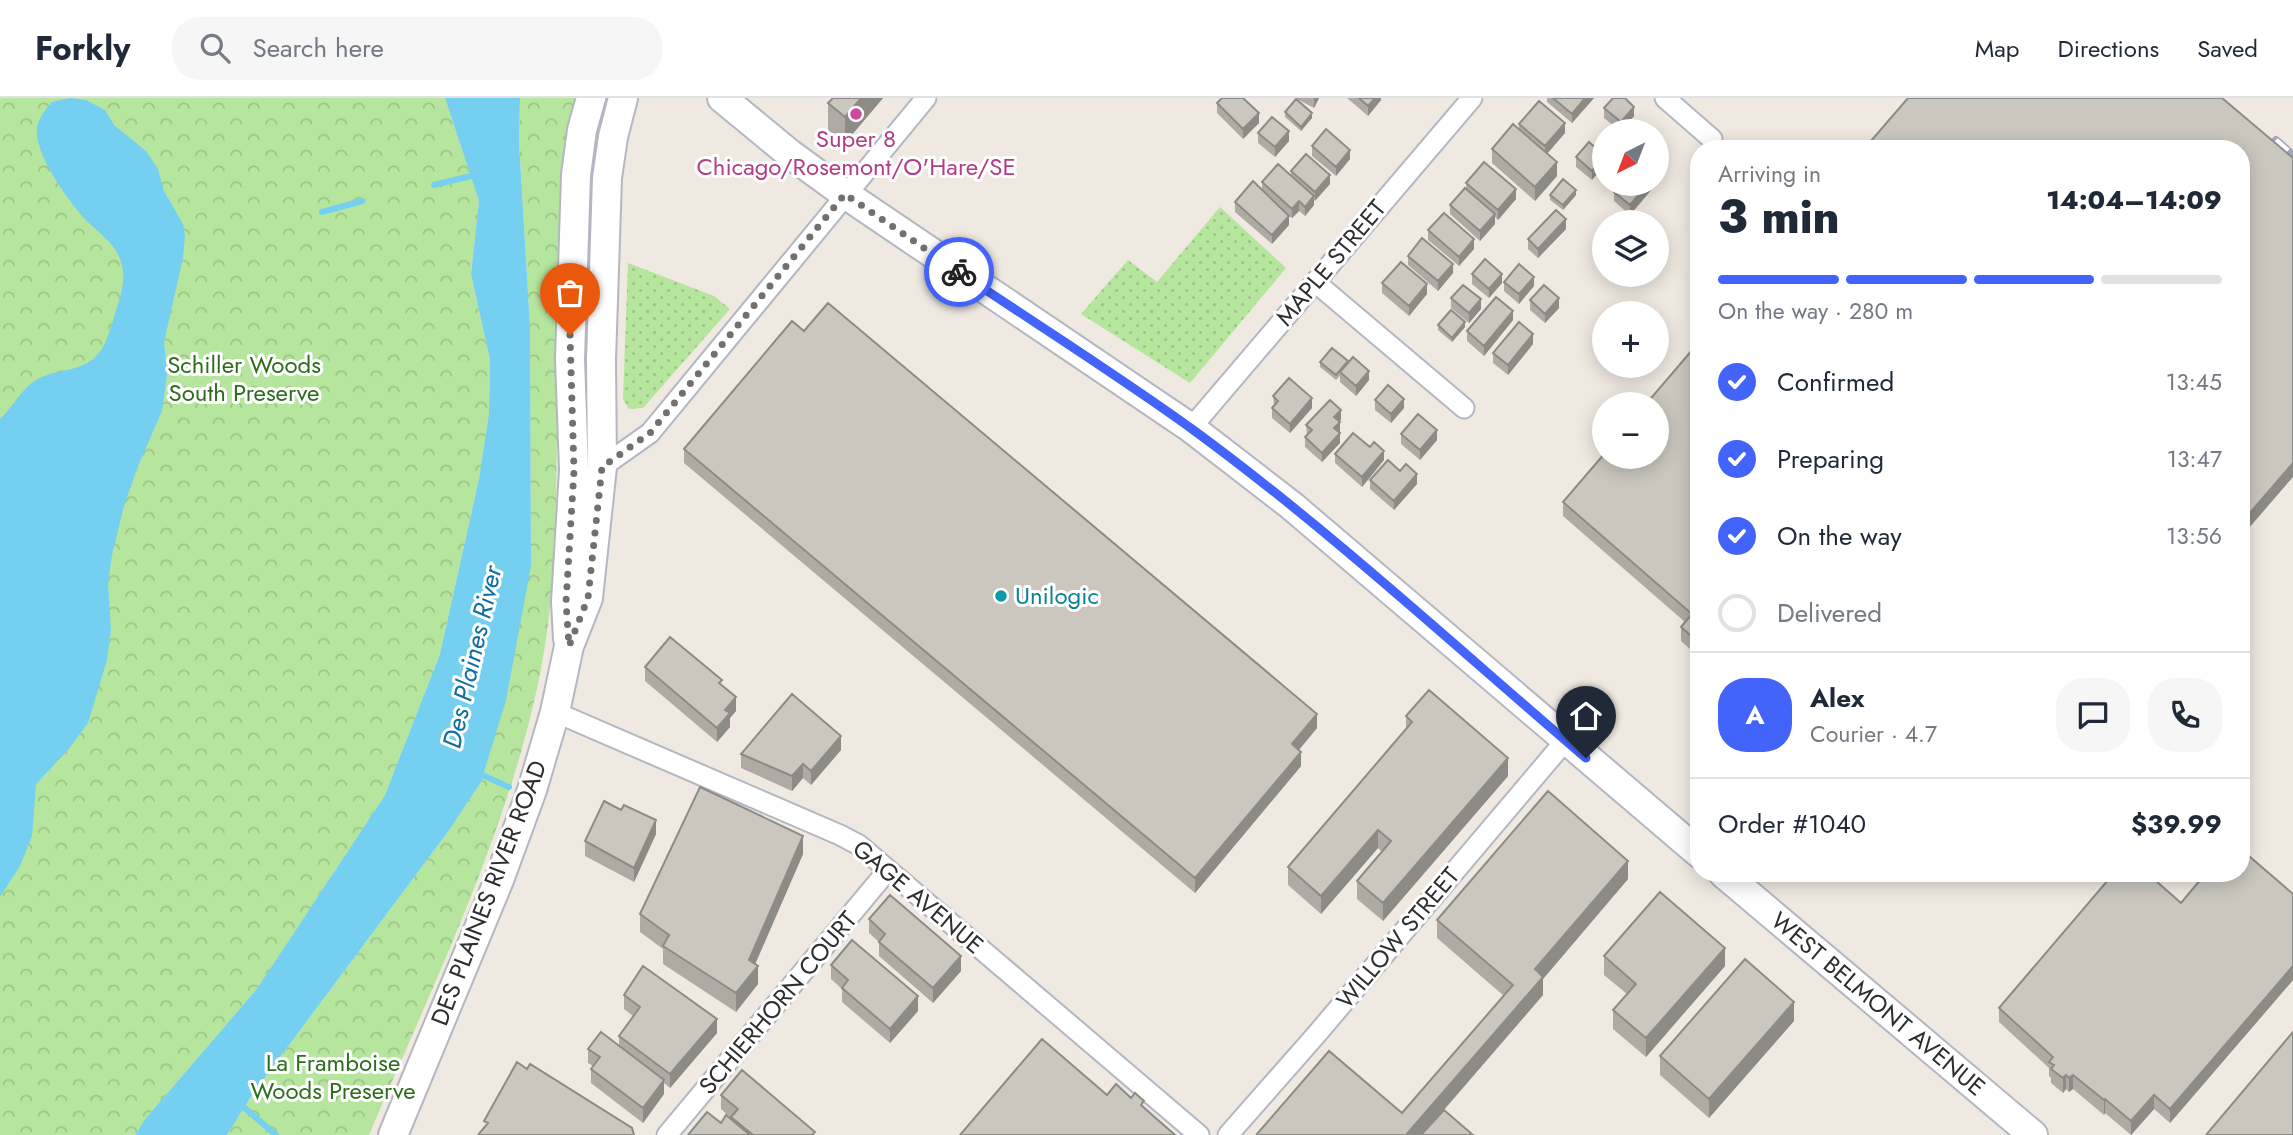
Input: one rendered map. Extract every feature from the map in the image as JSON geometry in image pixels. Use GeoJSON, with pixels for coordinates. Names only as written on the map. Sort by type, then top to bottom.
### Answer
{"type":"FeatureCollection","features":[{"type":"Feature","properties":{"kind":"main road","name":"DES PLAINES RIVER ROAD"},"geometry":{"type":"LineString","coordinates":[[569,646],[566,602],[574,471],[570,359],[576,175],[582,130],[591,98]]}},
{"type":"Feature","properties":{"kind":"main road","name":"DES PLAINES RIVER ROAD"},"geometry":{"type":"LineString","coordinates":[[393,1135],[499,880],[532,790],[555,712],[569,646],[588,598],[602,467],[601,360],[607,178],[613,136],[623,98]]}},
{"type":"Feature","properties":{"kind":"main road"},"geometry":{"type":"LineString","coordinates":[[722,98],[790,154],[845,194],[1191,428],[1353,556],[1690,845]]}},
{"type":"Feature","properties":{"kind":"main road","name":"WEST BELMONT AVENUE"},"geometry":{"type":"LineString","coordinates":[[1734,882],[2033,1135]]}},
{"type":"Feature","properties":{"kind":"street"},"geometry":{"type":"LineString","coordinates":[[602,467],[650,433],[926,98]]}},
{"type":"Feature","properties":{"kind":"street","name":"MAPLE STREET"},"geometry":{"type":"LineString","coordinates":[[1191,428],[1472,98]]}},
{"type":"Feature","properties":{"kind":"street"},"geometry":{"type":"LineString","coordinates":[[1665,98],[1712,139]]}},
{"type":"Feature","properties":{"kind":"street"},"geometry":{"type":"LineString","coordinates":[[1315,282],[1464,408]]}},
{"type":"Feature","properties":{"kind":"street","name":"GAGE AVENUE"},"geometry":{"type":"LineString","coordinates":[[555,712],[859,845],[1199,1135]]}},
{"type":"Feature","properties":{"kind":"street","name":"WILLOW STREET"},"geometry":{"type":"LineString","coordinates":[[1228,1135],[1317,1035],[1566,740]]}},
{"type":"Feature","properties":{"kind":"street","name":"SCHIERHORN COURT"},"geometry":{"type":"LineString","coordinates":[[667,1135],[888,870]]}},
{"type":"Feature","properties":{"kind":"green space","name":"Schiller Woods South Preserve"},"geometry":{"type":"Polygon","coordinates":[[[0,98],[445,98],[479,201],[471,274],[490,360],[489,413],[479,479],[440,654],[385,795],[256,990],[146,1118],[135,1135],[0,1135],[0,98]]]}},
{"type":"Feature","properties":{"kind":"green space","name":"La Framboise Woods Preserve"},"geometry":{"type":"Polygon","coordinates":[[[520,98],[575,98],[565,158],[552,588],[534,702],[517,765],[473,892],[369,1135],[227,1135],[254,1092],[450,829],[481,782],[531,566],[530,327],[519,142],[520,98]]]}},
{"type":"Feature","properties":{"kind":"green space"},"geometry":{"type":"Polygon","coordinates":[[[1220,207],[1286,268],[1190,383],[1081,314],[1128,260],[1157,282],[1220,207]]]}},
{"type":"Feature","properties":{"kind":"green space"},"geometry":{"type":"Polygon","coordinates":[[[628,263],[714,296],[730,309],[643,408],[629,409],[623,399],[628,263]]]}},
{"type":"Feature","properties":{"kind":"water"},"geometry":{"type":"Polygon","coordinates":[[[70,98],[86,100],[105,110],[114,125],[146,151],[158,169],[164,191],[183,224],[185,236],[183,258],[164,342],[167,375],[162,411],[124,506],[112,555],[108,584],[111,630],[107,660],[88,723],[68,750],[36,784],[32,836],[20,866],[0,897],[0,419],[36,380],[85,364],[99,353],[110,329],[123,282],[119,256],[71,202],[53,176],[40,147],[37,134],[42,115],[52,102],[70,98]]]}},
{"type":"Feature","properties":{"kind":"water","name":"Des Plaines River"},"geometry":{"type":"Polygon","coordinates":[[[445,98],[520,98],[519,142],[530,327],[531,566],[506,700],[481,782],[450,829],[254,1092],[227,1135],[135,1135],[146,1118],[256,990],[385,795],[440,654],[479,479],[489,413],[490,360],[471,274],[479,201],[445,98]]]}},
{"type":"Feature","properties":{"kind":"building"},"geometry":{"type":"Polygon","coordinates":[[[833,98],[861,98],[845,117],[828,103],[833,98]]]}},
{"type":"Feature","properties":{"kind":"building"},"geometry":{"type":"Polygon","coordinates":[[[1222,98],[1243,98],[1259,113],[1243,129],[1217,103],[1222,98]]]}},
{"type":"Feature","properties":{"kind":"building"},"geometry":{"type":"Polygon","coordinates":[[[1359,98],[1375,98],[1368,106],[1359,98]]]}},
{"type":"Feature","properties":{"kind":"building"},"geometry":{"type":"Polygon","coordinates":[[[1553,98],[1585,98],[1572,114],[1553,98]]]}},
{"type":"Feature","properties":{"kind":"building"},"geometry":{"type":"Polygon","coordinates":[[[1613,98],[1625,98],[1634,107],[1624,119],[1617,119],[1604,108],[1613,98]]]}},
{"type":"Feature","properties":{"kind":"building"},"geometry":{"type":"Polygon","coordinates":[[[1908,98],[2222,98],[2293,158],[2293,463],[2250,513],[2250,140],[1872,140],[1908,98]]]}},
{"type":"Feature","properties":{"kind":"building"},"geometry":{"type":"Polygon","coordinates":[[[1296,99],[1312,113],[1301,127],[1285,112],[1296,99]]]}},
{"type":"Feature","properties":{"kind":"building"},"geometry":{"type":"Polygon","coordinates":[[[1539,101],[1565,123],[1545,146],[1519,124],[1539,101]]]}},
{"type":"Feature","properties":{"kind":"building"},"geometry":{"type":"Polygon","coordinates":[[[1272,117],[1289,131],[1275,147],[1258,133],[1272,117]]]}},
{"type":"Feature","properties":{"kind":"building"},"geometry":{"type":"Polygon","coordinates":[[[1513,124],[1557,162],[1535,187],[1492,149],[1513,124]]]}},
{"type":"Feature","properties":{"kind":"building"},"geometry":{"type":"Polygon","coordinates":[[[1326,129],[1350,150],[1336,167],[1312,146],[1326,129]]]}},
{"type":"Feature","properties":{"kind":"building"},"geometry":{"type":"Polygon","coordinates":[[[1589,142],[1592,145],[1592,171],[1576,157],[1589,142]]]}},
{"type":"Feature","properties":{"kind":"building"},"geometry":{"type":"Polygon","coordinates":[[[1306,154],[1330,175],[1315,192],[1291,171],[1306,154]]]}},
{"type":"Feature","properties":{"kind":"building"},"geometry":{"type":"Polygon","coordinates":[[[1484,162],[1516,189],[1498,210],[1466,183],[1484,162]]]}},
{"type":"Feature","properties":{"kind":"building"},"geometry":{"type":"Polygon","coordinates":[[[1278,164],[1314,196],[1305,207],[1299,201],[1292,209],[1262,182],[1278,164]]]}},
{"type":"Feature","properties":{"kind":"building"},"geometry":{"type":"Polygon","coordinates":[[[1563,179],[1576,190],[1563,205],[1550,195],[1563,179]]]}},
{"type":"Feature","properties":{"kind":"building"},"geometry":{"type":"Polygon","coordinates":[[[1253,181],[1289,216],[1272,235],[1235,202],[1253,181]]]}},
{"type":"Feature","properties":{"kind":"building"},"geometry":{"type":"Polygon","coordinates":[[[1465,188],[1495,214],[1480,231],[1450,205],[1465,188]]]}},
{"type":"Feature","properties":{"kind":"building"},"geometry":{"type":"Polygon","coordinates":[[[1619,196],[1638,196],[1630,205],[1619,196]]]}},
{"type":"Feature","properties":{"kind":"building"},"geometry":{"type":"Polygon","coordinates":[[[1556,210],[1566,219],[1538,249],[1528,239],[1556,210]]]}},
{"type":"Feature","properties":{"kind":"building"},"geometry":{"type":"Polygon","coordinates":[[[1444,213],[1474,239],[1459,257],[1428,230],[1444,213]]]}},
{"type":"Feature","properties":{"kind":"building"},"geometry":{"type":"Polygon","coordinates":[[[1422,238],[1453,264],[1438,281],[1408,256],[1422,238]]]}},
{"type":"Feature","properties":{"kind":"building"},"geometry":{"type":"Polygon","coordinates":[[[1485,259],[1502,274],[1489,289],[1472,274],[1485,259]]]}},
{"type":"Feature","properties":{"kind":"building"},"geometry":{"type":"Polygon","coordinates":[[[1401,262],[1427,284],[1409,306],[1382,283],[1401,262]]]}},
{"type":"Feature","properties":{"kind":"building"},"geometry":{"type":"Polygon","coordinates":[[[1519,264],[1534,277],[1519,294],[1504,282],[1519,264]]]}},
{"type":"Feature","properties":{"kind":"building"},"geometry":{"type":"Polygon","coordinates":[[[1463,285],[1481,299],[1469,313],[1451,298],[1463,285]]]}},
{"type":"Feature","properties":{"kind":"building"},"geometry":{"type":"Polygon","coordinates":[[[1544,285],[1559,298],[1545,314],[1530,300],[1544,285]]]}},
{"type":"Feature","properties":{"kind":"building"},"geometry":{"type":"Polygon","coordinates":[[[1496,297],[1513,311],[1484,346],[1467,331],[1496,297]]]}},
{"type":"Feature","properties":{"kind":"building","name":"Unilogic"},"geometry":{"type":"Polygon","coordinates":[[[828,303],[1317,714],[1292,744],[1301,752],[1195,878],[684,449],[792,321],[804,331],[828,303]]]}},
{"type":"Feature","properties":{"kind":"building"},"geometry":{"type":"Polygon","coordinates":[[[1451,310],[1465,322],[1452,338],[1438,325],[1451,310]]]}},
{"type":"Feature","properties":{"kind":"building"},"geometry":{"type":"Polygon","coordinates":[[[1519,322],[1533,334],[1508,365],[1493,353],[1519,322]]]}},
{"type":"Feature","properties":{"kind":"building"},"geometry":{"type":"Polygon","coordinates":[[[1332,348],[1348,361],[1336,375],[1320,362],[1332,348]]]}},
{"type":"Feature","properties":{"kind":"building"},"geometry":{"type":"Polygon","coordinates":[[[1690,353],[1690,612],[1563,502],[1592,468],[1669,469],[1669,392],[1656,392],[1690,353]]]}},
{"type":"Feature","properties":{"kind":"building"},"geometry":{"type":"Polygon","coordinates":[[[1353,357],[1369,371],[1356,386],[1340,372],[1353,357]]]}},
{"type":"Feature","properties":{"kind":"building"},"geometry":{"type":"Polygon","coordinates":[[[1289,378],[1312,398],[1290,424],[1272,408],[1278,401],[1273,396],[1289,378]]]}},
{"type":"Feature","properties":{"kind":"building"},"geometry":{"type":"Polygon","coordinates":[[[1388,385],[1404,399],[1391,414],[1375,400],[1388,385]]]}},
{"type":"Feature","properties":{"kind":"building"},"geometry":{"type":"Polygon","coordinates":[[[1330,400],[1341,410],[1334,417],[1340,422],[1334,428],[1340,433],[1322,453],[1305,437],[1312,430],[1306,425],[1330,400]]]}},
{"type":"Feature","properties":{"kind":"building"},"geometry":{"type":"Polygon","coordinates":[[[1418,414],[1437,430],[1420,450],[1401,434],[1418,414]]]}},
{"type":"Feature","properties":{"kind":"building"},"geometry":{"type":"Polygon","coordinates":[[[1353,433],[1370,447],[1374,442],[1384,451],[1362,477],[1335,454],[1353,433]]]}},
{"type":"Feature","properties":{"kind":"building"},"geometry":{"type":"Polygon","coordinates":[[[1388,460],[1400,471],[1406,464],[1417,474],[1394,501],[1370,480],[1388,460]]]}},
{"type":"Feature","properties":{"kind":"building"},"geometry":{"type":"Polygon","coordinates":[[[1690,616],[1690,635],[1681,627],[1690,616]]]}},
{"type":"Feature","properties":{"kind":"building"},"geometry":{"type":"Polygon","coordinates":[[[670,637],[722,680],[719,683],[736,697],[725,710],[730,713],[717,728],[645,667],[670,637]]]}},
{"type":"Feature","properties":{"kind":"building"},"geometry":{"type":"Polygon","coordinates":[[[1429,690],[1508,758],[1383,903],[1357,881],[1391,841],[1378,830],[1321,896],[1288,867],[1412,722],[1406,716],[1429,690]]]}},
{"type":"Feature","properties":{"kind":"building"},"geometry":{"type":"Polygon","coordinates":[[[792,694],[841,736],[811,771],[803,764],[792,776],[741,754],[792,694]]]}},
{"type":"Feature","properties":{"kind":"building"},"geometry":{"type":"Polygon","coordinates":[[[700,787],[803,836],[749,960],[758,966],[736,993],[663,946],[669,935],[640,914],[700,787]]]}},
{"type":"Feature","properties":{"kind":"building"},"geometry":{"type":"Polygon","coordinates":[[[1548,791],[1628,861],[1535,969],[1543,977],[1406,1135],[1258,1135],[1329,1051],[1402,1113],[1513,985],[1437,920],[1548,791]]]}},
{"type":"Feature","properties":{"kind":"building"},"geometry":{"type":"Polygon","coordinates":[[[604,801],[621,810],[624,805],[656,820],[634,868],[585,841],[604,801]]]}},
{"type":"Feature","properties":{"kind":"building"},"geometry":{"type":"Polygon","coordinates":[[[2250,857],[2293,894],[2293,966],[2170,1109],[2154,1095],[2131,1121],[2073,1075],[2063,1078],[2051,1069],[2054,1065],[2049,1062],[2053,1057],[1999,1008],[2106,882],[2157,882],[2181,903],[2198,882],[2250,882],[2250,857]]]}},
{"type":"Feature","properties":{"kind":"building"},"geometry":{"type":"Polygon","coordinates":[[[1660,892],[1725,948],[1646,1038],[1613,1010],[1636,984],[1604,956],[1660,892]]]}},
{"type":"Feature","properties":{"kind":"building"},"geometry":{"type":"Polygon","coordinates":[[[890,895],[961,956],[933,988],[879,942],[885,934],[869,919],[890,895]]]}},
{"type":"Feature","properties":{"kind":"building"},"geometry":{"type":"Polygon","coordinates":[[[852,940],[918,996],[890,1029],[842,988],[848,980],[831,965],[852,940]]]}},
{"type":"Feature","properties":{"kind":"building"},"geometry":{"type":"Polygon","coordinates":[[[1745,959],[1794,1002],[1709,1099],[1660,1056],[1745,959]]]}},
{"type":"Feature","properties":{"kind":"building"},"geometry":{"type":"Polygon","coordinates":[[[643,966],[717,1019],[670,1074],[619,1036],[640,1007],[624,995],[643,966]]]}},
{"type":"Feature","properties":{"kind":"building"},"geometry":{"type":"Polygon","coordinates":[[[601,1032],[664,1080],[643,1108],[591,1069],[600,1057],[588,1049],[601,1032]]]}},
{"type":"Feature","properties":{"kind":"building"},"geometry":{"type":"Polygon","coordinates":[[[2293,1032],[2293,1135],[2206,1135],[2293,1032]]]}},
{"type":"Feature","properties":{"kind":"building"},"geometry":{"type":"Polygon","coordinates":[[[1042,1039],[1107,1095],[1116,1084],[1131,1098],[1135,1093],[1144,1101],[1141,1105],[1175,1135],[960,1135],[1042,1039]]]}},
{"type":"Feature","properties":{"kind":"building"},"geometry":{"type":"Polygon","coordinates":[[[517,1062],[527,1069],[530,1064],[632,1128],[634,1135],[478,1135],[488,1123],[484,1121],[517,1062]]]}},
{"type":"Feature","properties":{"kind":"building"},"geometry":{"type":"Polygon","coordinates":[[[742,1070],[815,1132],[812,1135],[753,1135],[731,1117],[738,1109],[721,1095],[742,1070]]]}},
{"type":"Feature","properties":{"kind":"building"},"geometry":{"type":"Polygon","coordinates":[[[1444,1110],[1473,1135],[1421,1135],[1444,1110]]]}},
{"type":"Feature","properties":{"kind":"building"},"geometry":{"type":"Polygon","coordinates":[[[707,1112],[721,1123],[726,1115],[750,1135],[688,1135],[707,1112]]]}},
{"type":"Feature","properties":{"kind":"waterway"},"geometry":{"type":"LineString","coordinates":[[434,185],[479,174]]}},
{"type":"Feature","properties":{"kind":"waterway"},"geometry":{"type":"LineString","coordinates":[[322,212],[362,201]]}},
{"type":"Feature","properties":{"kind":"waterway"},"geometry":{"type":"LineString","coordinates":[[476,772],[509,787]]}},
{"type":"Feature","properties":{"kind":"waterway"},"geometry":{"type":"LineString","coordinates":[[240,1104],[276,1135]]}},
{"type":"Feature","properties":{"kind":"railway"},"geometry":{"type":"LineString","coordinates":[[2276,140],[2293,155]]}},
{"type":"Feature","properties":{"kind":"way so far"},"geometry":{"type":"LineString","coordinates":[[570,335],[574,471],[566,602],[569,646],[588,598],[602,467],[650,433],[845,194],[959,272]]}},
{"type":"Feature","properties":{"kind":"place","name":"Super 8 Chicago/Rosemont/O'Hare/SE"},"geometry":{"type":"Point","coordinates":[856,114]}},
{"type":"Feature","properties":{"kind":"place","name":"Unilogic"},"geometry":{"type":"Point","coordinates":[1001,596]}},
{"type":"Feature","properties":{"kind":"route"},"geometry":{"type":"LineString","coordinates":[[959,272],[1191,428],[1353,556],[1586,758]]}}]}
